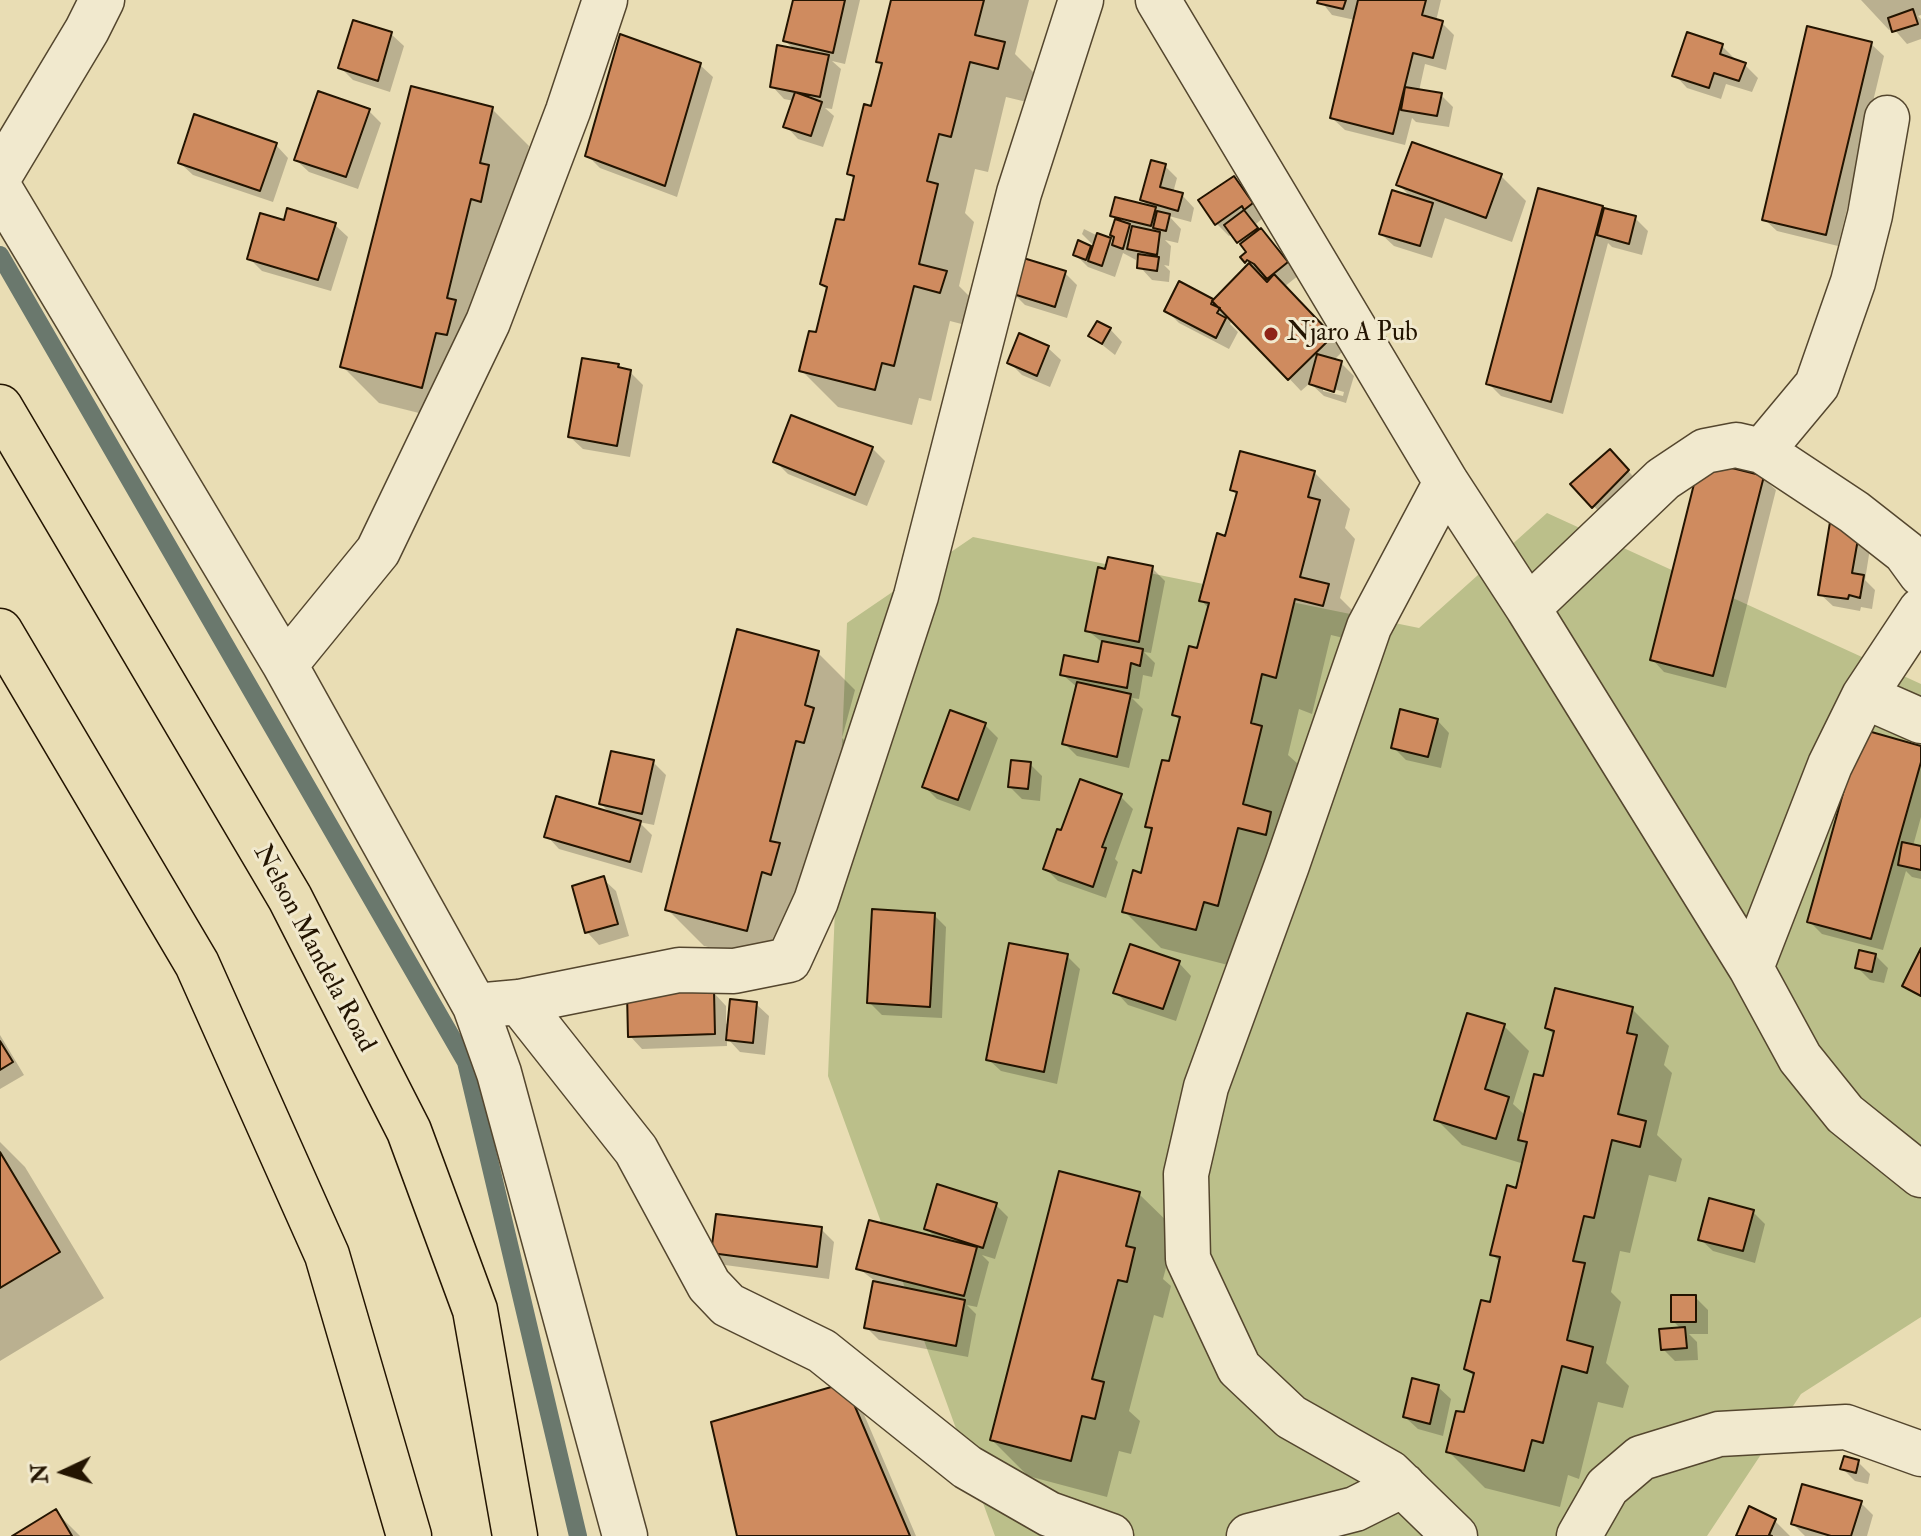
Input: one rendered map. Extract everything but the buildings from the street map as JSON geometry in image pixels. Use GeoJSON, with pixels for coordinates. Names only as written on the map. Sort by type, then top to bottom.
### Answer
{"type":"FeatureCollection","features":[{"type":"Feature","properties":{"kind":"main road","name":"Nelson Mandela Road"},"geometry":{"type":"LineString","coordinates":[[0,407],[290,898],[409,1131],[475,1310],[515,1536]]}},
{"type":"Feature","properties":{"kind":"main road"},"geometry":{"type":"LineString","coordinates":[[0,631],[203,978],[327,1255],[409,1536]]}},
{"type":"Feature","properties":{"kind":"street"},"geometry":{"type":"LineString","coordinates":[[0,175],[102,0]]}},
{"type":"Feature","properties":{"kind":"street"},"geometry":{"type":"LineString","coordinates":[[285,665],[378,551],[482,337],[568,111],[605,0]]}},
{"type":"Feature","properties":{"kind":"street"},"geometry":{"type":"LineString","coordinates":[[475,1006],[519,1002],[679,970],[734,971],[789,960],[816,901],[916,596],[1019,193],[1081,0]]}},
{"type":"Feature","properties":{"kind":"street"},"geometry":{"type":"LineString","coordinates":[[1158,0],[1446,482],[1528,608],[1751,968],[1800,1058],[1845,1114],[1921,1175]]}},
{"type":"Feature","properties":{"kind":"street"},"geometry":{"type":"LineString","coordinates":[[1762,451],[1817,385],[1853,282],[1870,215],[1887,118]]}},
{"type":"Feature","properties":{"kind":"street"},"geometry":{"type":"LineString","coordinates":[[0,189],[285,665],[475,1006],[499,1073],[625,1536]]}},
{"type":"Feature","properties":{"kind":"street"},"geometry":{"type":"LineString","coordinates":[[1528,608],[1663,479],[1705,451],[1736,445],[1762,451],[1854,512],[1905,552],[1921,574]]}},
{"type":"Feature","properties":{"kind":"street"},"geometry":{"type":"LineString","coordinates":[[1446,482],[1369,627],[1206,1087],[1186,1174],[1188,1259],[1239,1368],[1291,1417],[1390,1473],[1455,1536]]}},
{"type":"Feature","properties":{"kind":"street"},"geometry":{"type":"LineString","coordinates":[[1751,968],[1830,765],[1864,696],[1921,610]]}},
{"type":"Feature","properties":{"kind":"street"},"geometry":{"type":"LineString","coordinates":[[1864,696],[1921,721]]}},
{"type":"Feature","properties":{"kind":"street"},"geometry":{"type":"LineString","coordinates":[[519,1002],[636,1150],[709,1285],[728,1305],[822,1351],[967,1467],[1049,1514],[1111,1536]]}},
{"type":"Feature","properties":{"kind":"street"},"geometry":{"type":"LineString","coordinates":[[1572,1536],[1579,1536],[1607,1487],[1641,1458],[1719,1434],[1846,1427],[1921,1454]]}},
{"type":"Feature","properties":{"kind":"street"},"geometry":{"type":"LineString","coordinates":[[1249,1536],[1355,1509],[1403,1485]]}},
{"type":"Feature","properties":{"kind":"green space"},"geometry":{"type":"Polygon","coordinates":[[[1547,513],[1921,684],[1921,1317],[1801,1394],[1707,1536],[995,1536],[828,1076],[847,623],[973,537],[1419,628],[1547,513]]]}},
{"type":"Feature","properties":{"kind":"waterway"},"geometry":{"type":"LineString","coordinates":[[0,255],[466,1062],[578,1536]]}},
{"type":"Feature","properties":{"kind":"place","name":"Njaro A Pub"},"geometry":{"type":"Point","coordinates":[1271,334]}}]}
